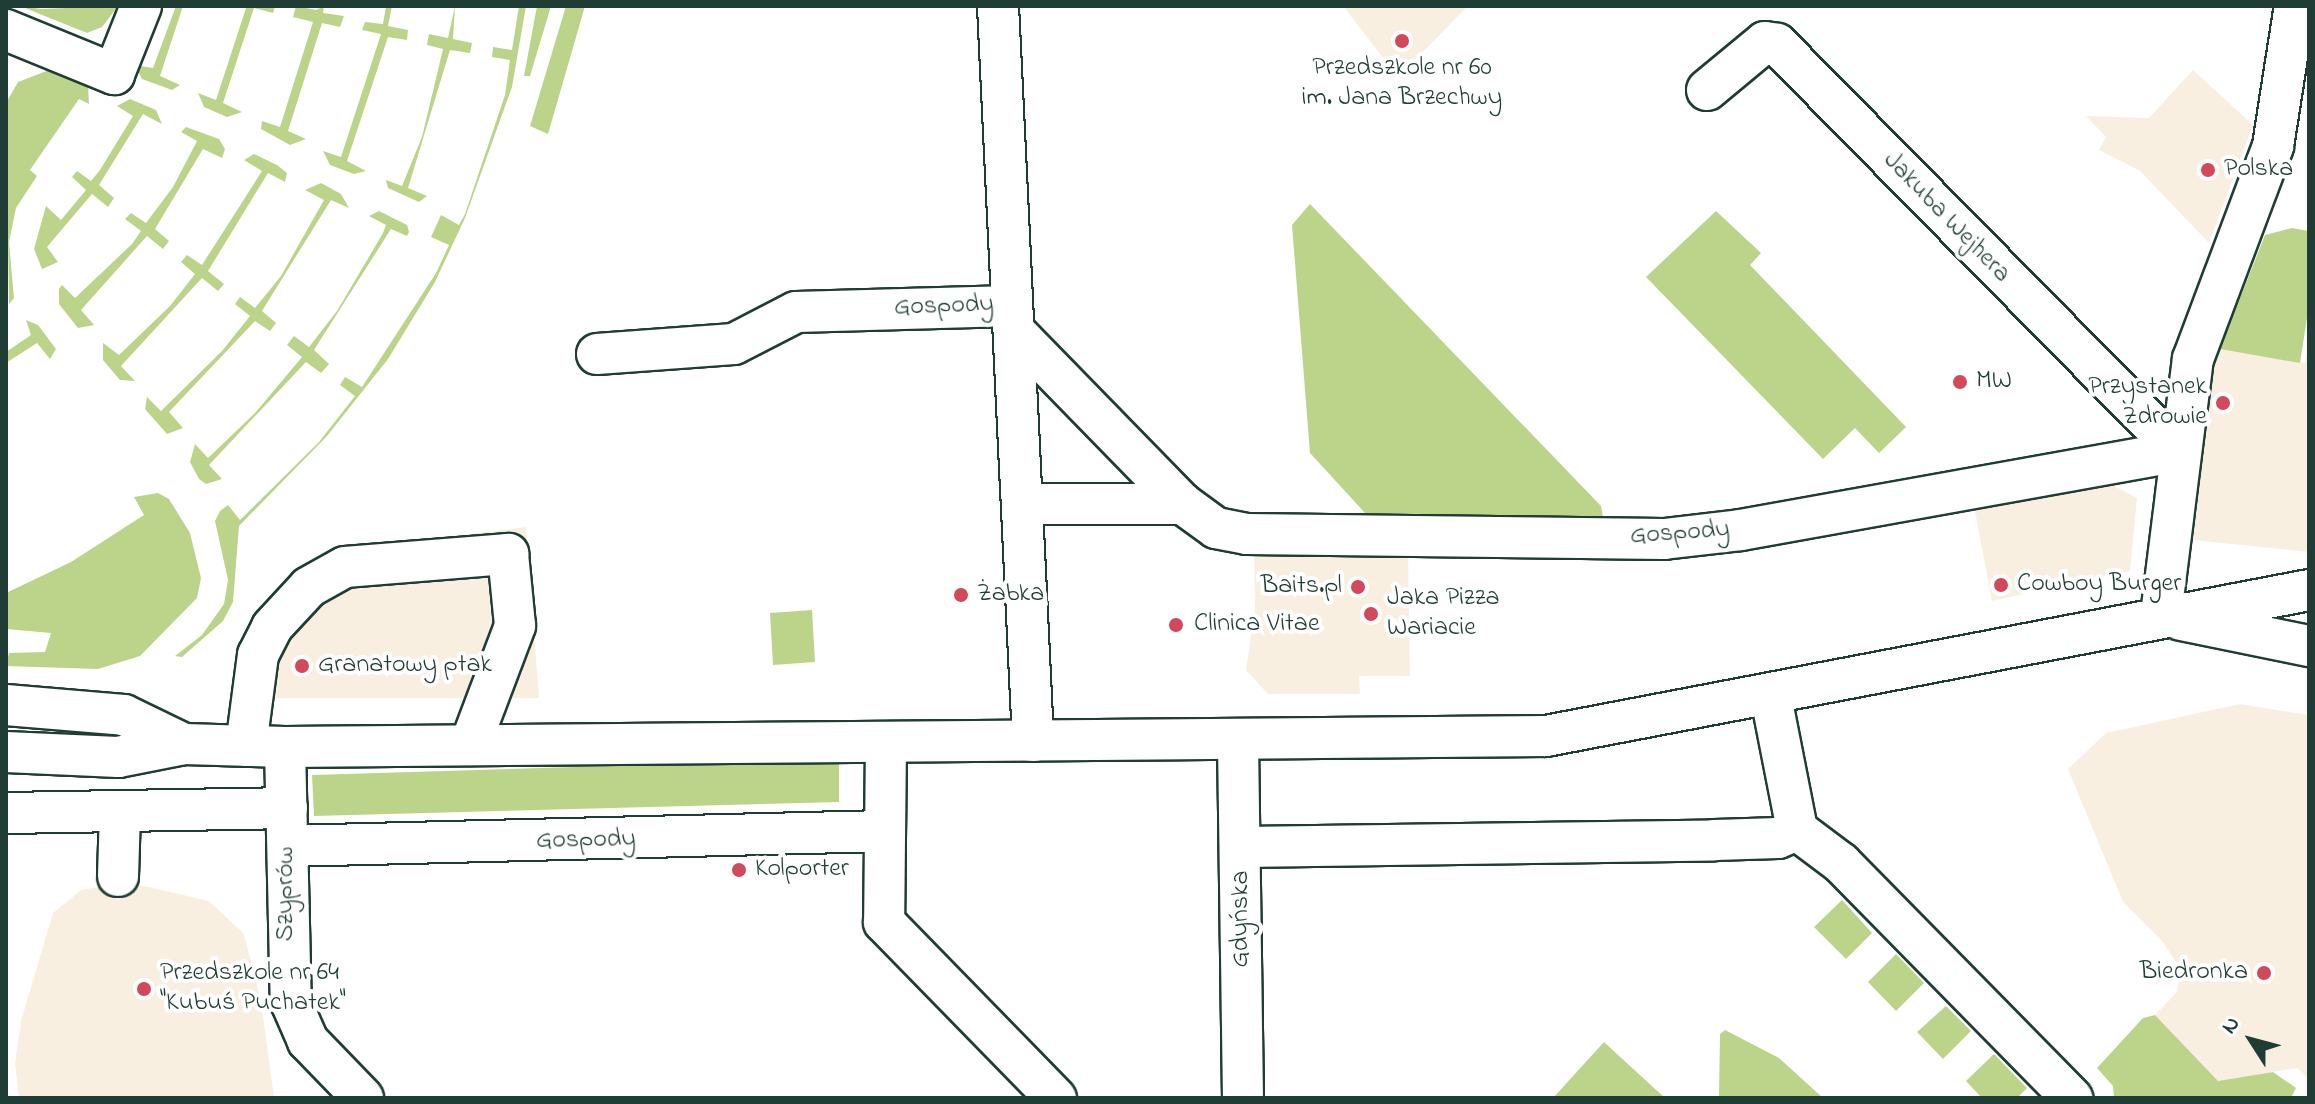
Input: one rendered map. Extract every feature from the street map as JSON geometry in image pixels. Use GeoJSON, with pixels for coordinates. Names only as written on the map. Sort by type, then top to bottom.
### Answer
{"type":"FeatureCollection","features":[{"type":"Feature","properties":{"kind":"street"},"geometry":{"type":"LineString","coordinates":[[10,43],[114,74],[141,6]]}},
{"type":"Feature","properties":{"kind":"street","name":"Gospody"},"geometry":{"type":"LineString","coordinates":[[998,6],[1033,741]]}},
{"type":"Feature","properties":{"kind":"street"},"geometry":{"type":"LineString","coordinates":[[2161,615],[2184,403],[2207,313],[2273,146],[2295,6]]}},
{"type":"Feature","properties":{"kind":"street","name":"Jakuba Wejhera"},"geometry":{"type":"LineString","coordinates":[[1707,90],[1765,42],[1777,44],[2178,451]]}},
{"type":"Feature","properties":{"kind":"street","name":"Gospody"},"geometry":{"type":"LineString","coordinates":[[597,354],[734,344],[796,312],[1012,318],[1183,504],[1216,528],[1247,534],[1664,539],[1741,530],[2178,451]]}},
{"type":"Feature","properties":{"kind":"street"},"geometry":{"type":"LineString","coordinates":[[1024,504],[1183,504]]}},
{"type":"Feature","properties":{"kind":"street"},"geometry":{"type":"LineString","coordinates":[[246,746],[258,655],[272,627],[309,587],[345,567],[508,554],[515,626],[470,745]]}},
{"type":"Feature","properties":{"kind":"street"},"geometry":{"type":"LineString","coordinates":[[14,758],[118,757],[184,744],[285,747],[1546,736],[1771,697],[2161,615],[2309,590]]}},
{"type":"Feature","properties":{"kind":"street"},"geometry":{"type":"LineString","coordinates":[[2161,615],[2309,646]]}},
{"type":"Feature","properties":{"kind":"street"},"geometry":{"type":"LineString","coordinates":[[1771,697],[1797,830],[1841,863],[2072,1098]]}},
{"type":"Feature","properties":{"kind":"street"},"geometry":{"type":"LineString","coordinates":[[6,705],[124,715],[184,744]]}},
{"type":"Feature","properties":{"kind":"street","name":"Gdyńska"},"geometry":{"type":"LineString","coordinates":[[1238,741],[1242,847],[1243,1098]]}},
{"type":"Feature","properties":{"kind":"street"},"geometry":{"type":"LineString","coordinates":[[886,743],[881,912],[889,930],[1056,1098]]}},
{"type":"Feature","properties":{"kind":"street","name":"Szyprów"},"geometry":{"type":"LineString","coordinates":[[285,747],[291,1002],[308,1041],[363,1098]]}},
{"type":"Feature","properties":{"kind":"street"},"geometry":{"type":"LineString","coordinates":[[118,876],[120,811]]}},
{"type":"Feature","properties":{"kind":"street","name":"Szyprów"},"geometry":{"type":"LineString","coordinates":[[6,813],[120,811],[287,827]]}},
{"type":"Feature","properties":{"kind":"street","name":"Gospody"},"geometry":{"type":"LineString","coordinates":[[287,827],[883,831]]}},
{"type":"Feature","properties":{"kind":"street"},"geometry":{"type":"LineString","coordinates":[[1242,847],[1714,840],[1778,838],[1797,830]]}},
{"type":"Feature","properties":{"kind":"shaded area","name":"Przedszkole nr 60 im. Jana Brzechwy"},"geometry":{"type":"Polygon","coordinates":[[[1343,6],[1468,6],[1398,77],[1343,6]]]}},
{"type":"Feature","properties":{"kind":"shaded area"},"geometry":{"type":"Polygon","coordinates":[[[2193,70],[2253,125],[2209,243],[2140,171],[2099,150],[2106,137],[2086,116],[2149,118],[2193,70]]]}},
{"type":"Feature","properties":{"kind":"shaded area"},"geometry":{"type":"Polygon","coordinates":[[[2309,337],[2309,552],[2193,540],[2213,348],[2305,363],[2309,337]]]}},
{"type":"Feature","properties":{"kind":"shaded area"},"geometry":{"type":"Polygon","coordinates":[[[2101,479],[2137,498],[2130,571],[1992,601],[1973,501],[2101,479]]]}},
{"type":"Feature","properties":{"kind":"shaded area"},"geometry":{"type":"Polygon","coordinates":[[[526,527],[539,698],[274,698],[269,693],[277,636],[347,550],[526,527]]]}},
{"type":"Feature","properties":{"kind":"shaded area"},"geometry":{"type":"Polygon","coordinates":[[[1254,552],[1408,554],[1410,676],[1359,676],[1360,694],[1268,694],[1246,670],[1255,610],[1254,552]]]}},
{"type":"Feature","properties":{"kind":"shaded area"},"geometry":{"type":"Polygon","coordinates":[[[2240,704],[2309,715],[2309,1080],[2297,1068],[2218,1081],[2155,1015],[2176,993],[2182,972],[2163,942],[2123,902],[2068,769],[2106,733],[2240,704]]]}},
{"type":"Feature","properties":{"kind":"shaded area","name":"Przedszkole nr 64 \"Kubuś Puchatek\""},"geometry":{"type":"Polygon","coordinates":[[[127,882],[209,901],[244,934],[261,1001],[274,1098],[19,1098],[15,1063],[21,1021],[53,913],[81,890],[127,882]]]}},
{"type":"Feature","properties":{"kind":"green space"},"geometry":{"type":"Polygon","coordinates":[[[20,6],[41,9],[118,6],[102,27],[87,33],[20,6]]]}},
{"type":"Feature","properties":{"kind":"green space"},"geometry":{"type":"Polygon","coordinates":[[[176,6],[183,6],[160,76],[180,85],[172,90],[142,79],[135,65],[153,68],[176,6]]]}},
{"type":"Feature","properties":{"kind":"green space"},"geometry":{"type":"Polygon","coordinates":[[[242,6],[275,6],[273,13],[254,8],[223,103],[242,112],[227,117],[204,107],[198,93],[216,100],[246,8],[242,6]]]}},
{"type":"Feature","properties":{"kind":"green space"},"geometry":{"type":"Polygon","coordinates":[[[296,6],[316,10],[324,6],[323,13],[344,16],[340,27],[322,23],[288,131],[306,139],[290,145],[261,129],[262,121],[280,127],[313,22],[293,17],[296,6]]]}},
{"type":"Feature","properties":{"kind":"green space"},"geometry":{"type":"Polygon","coordinates":[[[386,6],[392,6],[388,26],[408,30],[407,40],[388,37],[347,161],[366,171],[354,174],[330,165],[323,151],[341,157],[381,34],[362,30],[365,22],[383,24],[386,6]]]}},
{"type":"Feature","properties":{"kind":"green space"},"geometry":{"type":"Polygon","coordinates":[[[455,6],[453,39],[472,43],[470,53],[450,50],[408,188],[427,196],[419,202],[388,188],[386,180],[402,186],[422,137],[443,49],[427,45],[429,34],[448,38],[455,6]]]}},
{"type":"Feature","properties":{"kind":"green space"},"geometry":{"type":"Polygon","coordinates":[[[519,6],[526,6],[512,87],[465,218],[435,282],[388,359],[327,436],[239,526],[233,602],[223,621],[182,657],[175,656],[202,635],[224,604],[228,580],[215,521],[220,511],[228,505],[240,520],[319,442],[355,396],[340,385],[345,377],[362,387],[436,273],[449,245],[431,237],[441,215],[459,225],[465,214],[505,95],[510,60],[492,57],[493,47],[512,50],[519,6]]]}},
{"type":"Feature","properties":{"kind":"green space"},"geometry":{"type":"Polygon","coordinates":[[[537,6],[551,6],[530,76],[524,76],[537,6]]]}},
{"type":"Feature","properties":{"kind":"green space"},"geometry":{"type":"Polygon","coordinates":[[[566,6],[585,6],[548,134],[530,126],[566,6]]]}},
{"type":"Feature","properties":{"kind":"green space"},"geometry":{"type":"Polygon","coordinates":[[[54,68],[76,74],[88,85],[89,104],[79,99],[30,170],[37,176],[16,208],[9,242],[14,298],[9,304],[6,103],[18,82],[54,68]]]}},
{"type":"Feature","properties":{"kind":"green space"},"geometry":{"type":"Polygon","coordinates":[[[130,99],[156,110],[162,124],[143,114],[99,185],[114,198],[108,207],[92,194],[47,247],[58,262],[42,269],[34,249],[46,206],[61,220],[86,190],[72,177],[77,171],[91,181],[100,170],[133,116],[117,106],[130,99]]]}},
{"type":"Feature","properties":{"kind":"green space"},"geometry":{"type":"Polygon","coordinates":[[[186,127],[219,139],[225,149],[222,158],[203,149],[155,229],[169,241],[163,249],[147,236],[81,310],[94,325],[78,328],[59,304],[59,289],[62,285],[75,298],[132,244],[141,231],[125,219],[131,213],[146,223],[173,187],[197,141],[181,132],[186,127]]]}},
{"type":"Feature","properties":{"kind":"green space"},"geometry":{"type":"Polygon","coordinates":[[[254,154],[287,173],[285,182],[268,173],[208,271],[224,284],[218,291],[202,278],[121,366],[135,381],[120,380],[103,360],[103,343],[119,355],[170,306],[195,274],[181,262],[187,255],[202,265],[262,171],[244,160],[254,154]]]}},
{"type":"Feature","properties":{"kind":"green space"},"geometry":{"type":"Polygon","coordinates":[[[321,183],[341,194],[349,208],[331,200],[262,311],[276,323],[270,331],[255,321],[169,412],[183,428],[167,434],[145,409],[147,397],[161,411],[222,351],[250,316],[235,304],[240,297],[255,308],[281,276],[324,200],[305,190],[321,183]]]}},
{"type":"Feature","properties":{"kind":"green space"},"geometry":{"type":"Polygon","coordinates":[[[1310,204],[1601,506],[1603,517],[1365,513],[1310,453],[1292,225],[1310,204]]]}},
{"type":"Feature","properties":{"kind":"green space"},"geometry":{"type":"Polygon","coordinates":[[[379,211],[407,225],[409,232],[407,236],[391,229],[314,350],[329,364],[321,373],[306,362],[209,465],[222,479],[206,484],[199,479],[190,462],[195,444],[208,458],[255,413],[302,357],[287,345],[294,336],[309,347],[337,311],[383,233],[386,225],[369,216],[379,211]]]}},
{"type":"Feature","properties":{"kind":"green space"},"geometry":{"type":"Polygon","coordinates":[[[1716,211],[1761,253],[1750,265],[1906,427],[1879,453],[1855,428],[1823,459],[1646,277],[1716,211]]]}},
{"type":"Feature","properties":{"kind":"green space"},"geometry":{"type":"Polygon","coordinates":[[[2292,228],[2309,231],[2309,305],[2300,363],[2220,349],[2265,235],[2292,228]]]}},
{"type":"Feature","properties":{"kind":"green space"},"geometry":{"type":"Polygon","coordinates":[[[26,320],[38,325],[56,349],[50,359],[37,343],[6,363],[6,352],[31,335],[26,320]]]}},
{"type":"Feature","properties":{"kind":"green space"},"geometry":{"type":"Polygon","coordinates":[[[158,493],[169,499],[190,533],[201,578],[197,598],[140,656],[98,669],[6,666],[9,653],[45,652],[51,633],[6,629],[6,593],[71,562],[144,515],[134,497],[158,493]]]}},
{"type":"Feature","properties":{"kind":"green space"},"geometry":{"type":"Polygon","coordinates":[[[812,610],[815,662],[773,665],[770,613],[812,610]]]}},
{"type":"Feature","properties":{"kind":"green space"},"geometry":{"type":"Polygon","coordinates":[[[839,759],[839,802],[314,816],[312,775],[839,759]]]}},
{"type":"Feature","properties":{"kind":"green space"},"geometry":{"type":"Polygon","coordinates":[[[1842,900],[1872,933],[1846,959],[1814,927],[1842,900]]]}},
{"type":"Feature","properties":{"kind":"green space"},"geometry":{"type":"Polygon","coordinates":[[[1896,954],[1924,983],[1896,1011],[1868,982],[1896,954]]]}},
{"type":"Feature","properties":{"kind":"green space"},"geometry":{"type":"Polygon","coordinates":[[[1946,1006],[1971,1031],[1943,1059],[1917,1032],[1946,1006]]]}},
{"type":"Feature","properties":{"kind":"green space"},"geometry":{"type":"Polygon","coordinates":[[[2155,1015],[2218,1081],[2273,1072],[2296,1088],[2291,1098],[2114,1098],[2113,1086],[2097,1068],[2143,1018],[2155,1015]]]}},
{"type":"Feature","properties":{"kind":"green space"},"geometry":{"type":"Polygon","coordinates":[[[1725,1030],[1779,1058],[1823,1098],[1719,1098],[1720,1034],[1725,1030]]]}},
{"type":"Feature","properties":{"kind":"green space"},"geometry":{"type":"Polygon","coordinates":[[[1605,1043],[1665,1098],[1553,1098],[1605,1043]]]}},
{"type":"Feature","properties":{"kind":"green space"},"geometry":{"type":"Polygon","coordinates":[[[1994,1054],[2027,1088],[2017,1098],[1982,1098],[1966,1081],[1994,1054]]]}},
{"type":"Feature","properties":{"kind":"place","name":"Przedszkole nr 60 im. Jana Brzechwy"},"geometry":{"type":"Point","coordinates":[1402,41]}},
{"type":"Feature","properties":{"kind":"place","name":"Polska"},"geometry":{"type":"Point","coordinates":[2208,170]}},
{"type":"Feature","properties":{"kind":"place","name":"MW"},"geometry":{"type":"Point","coordinates":[1960,382]}},
{"type":"Feature","properties":{"kind":"place","name":"Przystanek Zdrowie"},"geometry":{"type":"Point","coordinates":[2223,403]}},
{"type":"Feature","properties":{"kind":"place","name":"Cowboy Burger"},"geometry":{"type":"Point","coordinates":[2001,585]}},
{"type":"Feature","properties":{"kind":"place","name":"Baits.pl"},"geometry":{"type":"Point","coordinates":[1358,587]}},
{"type":"Feature","properties":{"kind":"place","name":"Żabka"},"geometry":{"type":"Point","coordinates":[961,595]}},
{"type":"Feature","properties":{"kind":"place","name":"Jaka Pizza Wariacie"},"geometry":{"type":"Point","coordinates":[1371,614]}},
{"type":"Feature","properties":{"kind":"place","name":"Clinica Vitae"},"geometry":{"type":"Point","coordinates":[1176,625]}},
{"type":"Feature","properties":{"kind":"place","name":"Granatowy ptak"},"geometry":{"type":"Point","coordinates":[302,666]}},
{"type":"Feature","properties":{"kind":"place","name":"Kolporter"},"geometry":{"type":"Point","coordinates":[739,870]}},
{"type":"Feature","properties":{"kind":"place","name":"Biedronka"},"geometry":{"type":"Point","coordinates":[2264,973]}},
{"type":"Feature","properties":{"kind":"place","name":"Przedszkole nr 64 \"Kubuś Puchatek\""},"geometry":{"type":"Point","coordinates":[144,989]}}]}
